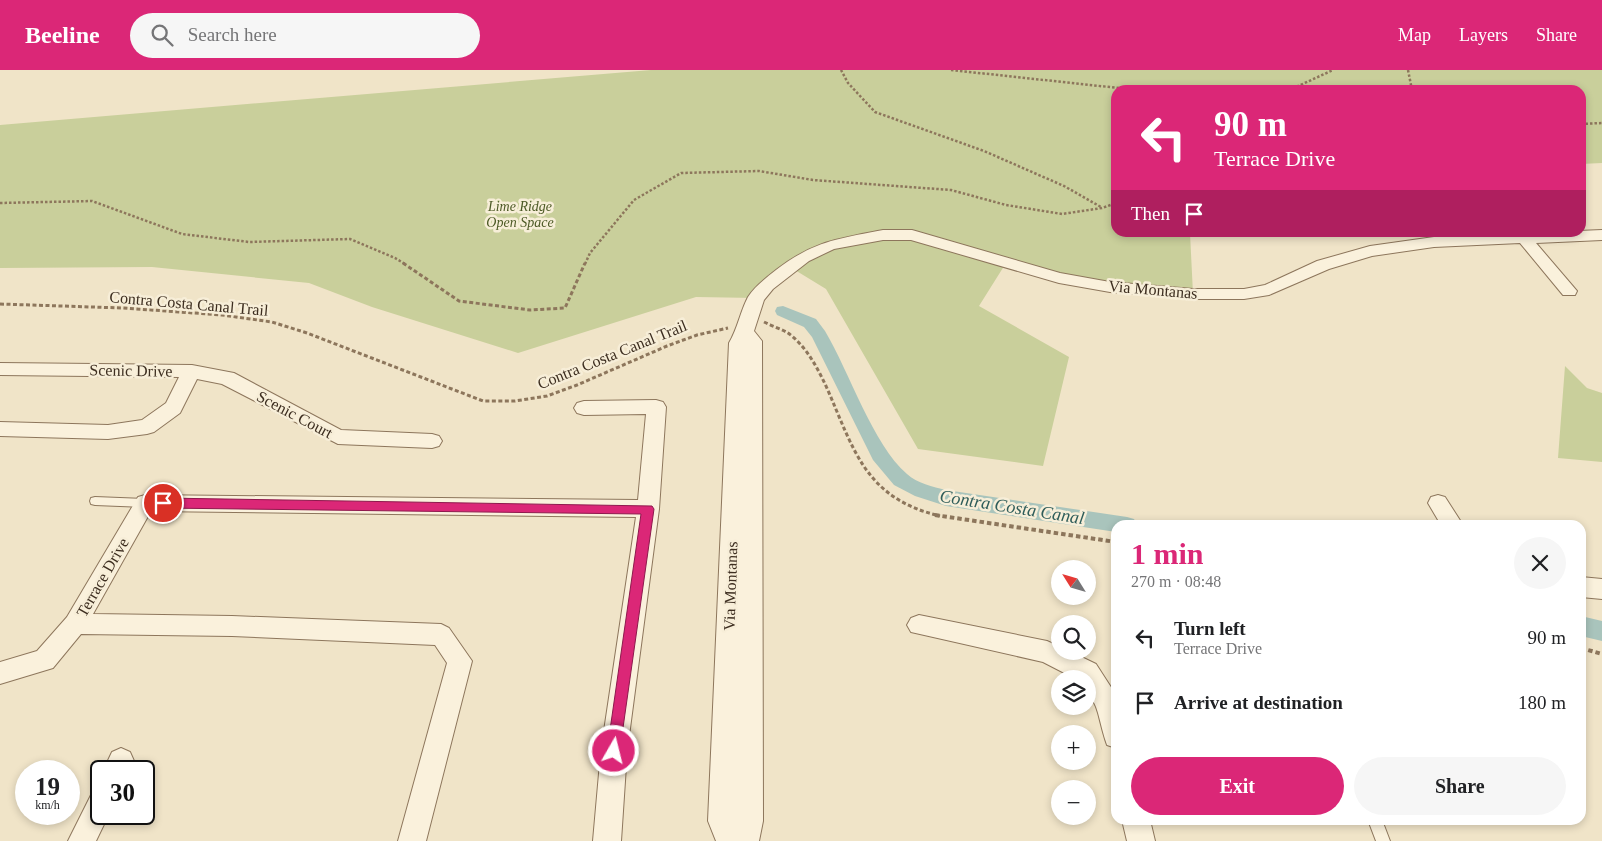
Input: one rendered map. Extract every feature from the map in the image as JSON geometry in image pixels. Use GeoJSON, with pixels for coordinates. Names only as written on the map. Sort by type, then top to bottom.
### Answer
{"type":"FeatureCollection","features":[{"type":"Feature","properties":{"kind":"street","name":"Via Montanas"},"geometry":{"type":"LineString","coordinates":[[730,841],[722,821],[738,343],[756,298],[767,285],[803,257],[830,245],[883,235],[912,236],[1059,278],[1119,287],[1193,294],[1244,294],[1269,290],[1323,265],[1370,251],[1434,242],[1550,237]]}},
{"type":"Feature","properties":{"kind":"street","name":"Via Montanas"},"geometry":{"type":"LineString","coordinates":[[1586,236],[1602,235]]}},
{"type":"Feature","properties":{"kind":"street"},"geometry":{"type":"LineString","coordinates":[[1524,238],[1570,291]]}},
{"type":"Feature","properties":{"kind":"street","name":"Via Montanas"},"geometry":{"type":"LineString","coordinates":[[745,841],[749,820],[753,341],[746,324]]}},
{"type":"Feature","properties":{"kind":"street","name":"Scenic Drive"},"geometry":{"type":"LineString","coordinates":[[0,369],[192,371],[173,408],[146,427],[108,432],[0,429]]}},
{"type":"Feature","properties":{"kind":"street","name":"Scenic Court"},"geometry":{"type":"LineString","coordinates":[[192,371],[228,378],[338,437],[432,440]]}},
{"type":"Feature","properties":{"kind":"street"},"geometry":{"type":"LineString","coordinates":[[584,408],[656,406],[648,509],[614,751],[607,841]]}},
{"type":"Feature","properties":{"kind":"street"},"geometry":{"type":"LineString","coordinates":[[145,503],[648,509]]}},
{"type":"Feature","properties":{"kind":"street","name":"Terrace Drive"},"geometry":{"type":"LineString","coordinates":[[0,674],[45,660],[76,624],[145,503]]}},
{"type":"Feature","properties":{"kind":"street"},"geometry":{"type":"LineString","coordinates":[[1438,503],[1449,520]]}},
{"type":"Feature","properties":{"kind":"street"},"geometry":{"type":"LineString","coordinates":[[1586,587],[1602,589]]}},
{"type":"Feature","properties":{"kind":"street","name":"Terrace Drive"},"geometry":{"type":"LineString","coordinates":[[76,624],[232,626],[441,635],[460,661],[412,841]]}},
{"type":"Feature","properties":{"kind":"street"},"geometry":{"type":"LineString","coordinates":[[919,625],[1048,652],[1087,672],[1109,706],[1111,715]]}},
{"type":"Feature","properties":{"kind":"street"},"geometry":{"type":"LineString","coordinates":[[82,841],[90,825]]}},
{"type":"Feature","properties":{"kind":"street"},"geometry":{"type":"LineString","coordinates":[[1137,825],[1141,841]]}},
{"type":"Feature","properties":{"kind":"lane"},"geometry":{"type":"LineString","coordinates":[[95,501],[145,503]]}},
{"type":"Feature","properties":{"kind":"lane"},"geometry":{"type":"LineString","coordinates":[[1376,825],[1383,841]]}},
{"type":"Feature","properties":{"kind":"path"},"geometry":{"type":"LineString","coordinates":[[841,70],[848,84],[875,112],[984,151],[1064,186],[1102,208]]}},
{"type":"Feature","properties":{"kind":"path"},"geometry":{"type":"LineString","coordinates":[[951,70],[1111,87]]}},
{"type":"Feature","properties":{"kind":"path"},"geometry":{"type":"LineString","coordinates":[[1300,85],[1333,70]]}},
{"type":"Feature","properties":{"kind":"path"},"geometry":{"type":"LineString","coordinates":[[1408,70],[1411,85]]}},
{"type":"Feature","properties":{"kind":"path"},"geometry":{"type":"LineString","coordinates":[[1586,124],[1602,123]]}},
{"type":"Feature","properties":{"kind":"path"},"geometry":{"type":"LineString","coordinates":[[0,204],[92,201],[182,234],[249,242],[350,238],[395,258],[459,301],[530,310],[565,308],[590,253],[634,200],[681,173],[759,171],[813,180],[951,190],[1006,205],[1062,214],[1111,205]]}},
{"type":"Feature","properties":{"kind":"path","name":"Contra Costa Canal Trail"},"geometry":{"type":"LineString","coordinates":[[0,304],[123,308],[222,315],[272,322],[307,333],[483,401],[496,402],[537,398],[568,388],[685,337],[763,322],[791,334],[800,342],[822,378],[860,464],[882,488],[898,501],[913,509],[956,519],[1111,541]]}},
{"type":"Feature","properties":{"kind":"path"},"geometry":{"type":"LineString","coordinates":[[1586,649],[1602,654]]}},
{"type":"Feature","properties":{"kind":"green space","name":"Lime Ridge Open Space"},"geometry":{"type":"Polygon","coordinates":[[[651,70],[1602,70],[1602,163],[1586,164],[1586,85],[1111,85],[1111,237],[1190,237],[1193,294],[1110,287],[1006,263],[979,306],[1069,357],[1043,466],[918,449],[826,289],[790,267],[756,298],[696,297],[518,353],[372,307],[309,283],[152,267],[0,268],[0,125],[651,70]]]}},
{"type":"Feature","properties":{"kind":"green space"},"geometry":{"type":"Polygon","coordinates":[[[1565,366],[1587,388],[1602,393],[1602,462],[1558,458],[1565,366]]]}},
{"type":"Feature","properties":{"kind":"waterway","name":"Contra Costa Canal"},"geometry":{"type":"LineString","coordinates":[[783,311],[810,323],[819,335],[880,455],[901,480],[922,491],[946,498],[1111,523]]}},
{"type":"Feature","properties":{"kind":"waterway","name":"Contra Costa Canal"},"geometry":{"type":"LineString","coordinates":[[1586,627],[1602,631]]}},
{"type":"Feature","properties":{"kind":"route"},"geometry":{"type":"LineString","coordinates":[[163,503],[648,509],[614,751]]}}]}
